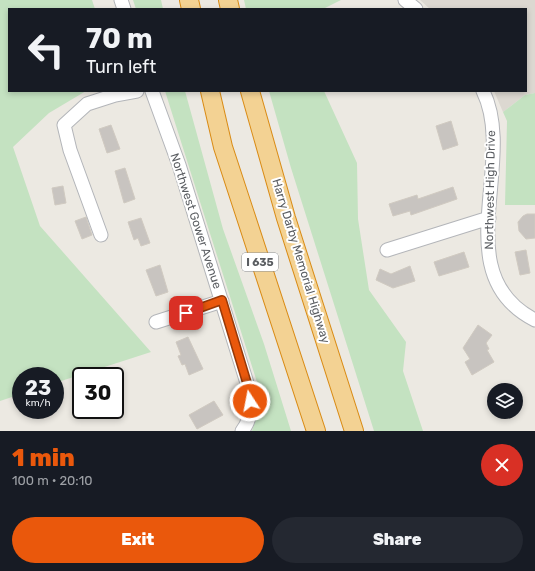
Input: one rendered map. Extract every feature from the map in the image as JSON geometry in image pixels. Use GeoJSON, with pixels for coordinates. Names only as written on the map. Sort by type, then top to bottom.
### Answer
{"type":"FeatureCollection","features":[{"type":"Feature","properties":{"kind":"highway","name":"I 635"},"geometry":{"type":"LineString","coordinates":[[210,92],[223,147],[316,431]]}},
{"type":"Feature","properties":{"kind":"highway","name":"Harry Darby Memorial Highway"},"geometry":{"type":"LineString","coordinates":[[250,92],[286,218],[354,431]]}},
{"type":"Feature","properties":{"kind":"street"},"geometry":{"type":"LineString","coordinates":[[405,0],[415,8]]}},
{"type":"Feature","properties":{"kind":"street"},"geometry":{"type":"LineString","coordinates":[[101,235],[70,150],[64,125],[87,104],[115,95],[132,92]]}},
{"type":"Feature","properties":{"kind":"street","name":"Northwest Gower Avenue"},"geometry":{"type":"LineString","coordinates":[[152,92],[179,165],[250,393],[250,407],[245,426]]}},
{"type":"Feature","properties":{"kind":"street","name":"Northwest High Drive"},"geometry":{"type":"LineString","coordinates":[[484,92],[492,117],[493,145],[489,218],[489,258],[495,280],[512,305],[522,313],[535,320]]}},
{"type":"Feature","properties":{"kind":"street"},"geometry":{"type":"LineString","coordinates":[[387,250],[489,218]]}},
{"type":"Feature","properties":{"kind":"street"},"geometry":{"type":"LineString","coordinates":[[156,322],[222,300]]}},
{"type":"Feature","properties":{"kind":"shaded area"},"geometry":{"type":"Polygon","coordinates":[[[420,0],[535,0],[535,93],[525,95],[503,112],[494,92],[527,92],[527,8],[429,8],[420,0]]]}},
{"type":"Feature","properties":{"kind":"green space"},"geometry":{"type":"Polygon","coordinates":[[[0,0],[92,0],[95,8],[8,8],[8,92],[84,92],[49,113],[13,147],[40,226],[151,352],[105,367],[72,367],[72,378],[64,380],[64,367],[12,367],[12,397],[0,401],[0,0]]]}},
{"type":"Feature","properties":{"kind":"green space"},"geometry":{"type":"Polygon","coordinates":[[[133,0],[161,0],[163,8],[136,8],[133,0]]]}},
{"type":"Feature","properties":{"kind":"green space"},"geometry":{"type":"Polygon","coordinates":[[[244,0],[341,0],[325,8],[246,8],[244,0]]]}},
{"type":"Feature","properties":{"kind":"green space"},"geometry":{"type":"Polygon","coordinates":[[[165,92],[185,92],[223,229],[264,344],[291,431],[252,431],[262,398],[165,92]]]}},
{"type":"Feature","properties":{"kind":"green space"},"geometry":{"type":"Polygon","coordinates":[[[269,92],[324,92],[357,163],[358,219],[369,290],[406,342],[403,371],[423,431],[374,431],[291,168],[269,92]]]}},
{"type":"Feature","properties":{"kind":"green space"},"geometry":{"type":"Polygon","coordinates":[[[535,93],[535,205],[505,205],[507,121],[503,112],[525,95],[535,93]]]}},
{"type":"Feature","properties":{"kind":"building"},"geometry":{"type":"Polygon","coordinates":[[[451,121],[458,145],[443,150],[436,126],[451,121]]]}},
{"type":"Feature","properties":{"kind":"building"},"geometry":{"type":"Polygon","coordinates":[[[111,125],[120,149],[107,153],[99,129],[111,125]]]}},
{"type":"Feature","properties":{"kind":"building"},"geometry":{"type":"Polygon","coordinates":[[[125,168],[135,199],[124,203],[115,171],[125,168]]]}},
{"type":"Feature","properties":{"kind":"building"},"geometry":{"type":"Polygon","coordinates":[[[63,186],[66,203],[55,205],[52,188],[63,186]]]}},
{"type":"Feature","properties":{"kind":"building"},"geometry":{"type":"Polygon","coordinates":[[[453,187],[457,199],[411,215],[410,211],[393,216],[389,204],[417,195],[418,199],[453,187]]]}},
{"type":"Feature","properties":{"kind":"building"},"geometry":{"type":"Polygon","coordinates":[[[527,214],[535,214],[535,238],[526,239],[519,231],[518,222],[527,214]]]}},
{"type":"Feature","properties":{"kind":"building"},"geometry":{"type":"Polygon","coordinates":[[[86,217],[92,235],[82,239],[75,221],[86,217]]]}},
{"type":"Feature","properties":{"kind":"building"},"geometry":{"type":"Polygon","coordinates":[[[141,218],[150,243],[141,246],[138,238],[134,240],[128,222],[141,218]]]}},
{"type":"Feature","properties":{"kind":"building"},"geometry":{"type":"Polygon","coordinates":[[[526,250],[530,273],[520,275],[515,252],[526,250]]]}},
{"type":"Feature","properties":{"kind":"building"},"geometry":{"type":"Polygon","coordinates":[[[464,252],[469,267],[439,276],[434,262],[464,252]]]}},
{"type":"Feature","properties":{"kind":"building"},"geometry":{"type":"Polygon","coordinates":[[[160,265],[168,292],[156,296],[146,270],[160,265]]]}},
{"type":"Feature","properties":{"kind":"building"},"geometry":{"type":"Polygon","coordinates":[[[410,266],[415,281],[393,288],[376,280],[380,269],[391,274],[410,266]]]}},
{"type":"Feature","properties":{"kind":"building"},"geometry":{"type":"Polygon","coordinates":[[[478,325],[492,335],[486,343],[489,349],[487,350],[494,362],[472,375],[465,362],[470,359],[463,348],[478,325]]]}},
{"type":"Feature","properties":{"kind":"building"},"geometry":{"type":"Polygon","coordinates":[[[188,337],[203,369],[189,375],[185,364],[182,365],[178,356],[181,355],[176,342],[188,337]]]}},
{"type":"Feature","properties":{"kind":"building"},"geometry":{"type":"Polygon","coordinates":[[[214,401],[223,415],[197,429],[189,415],[214,401]]]}},
{"type":"Feature","properties":{"kind":"route"},"geometry":{"type":"LineString","coordinates":[[186,313],[222,300],[250,393],[250,401]]}}]}
